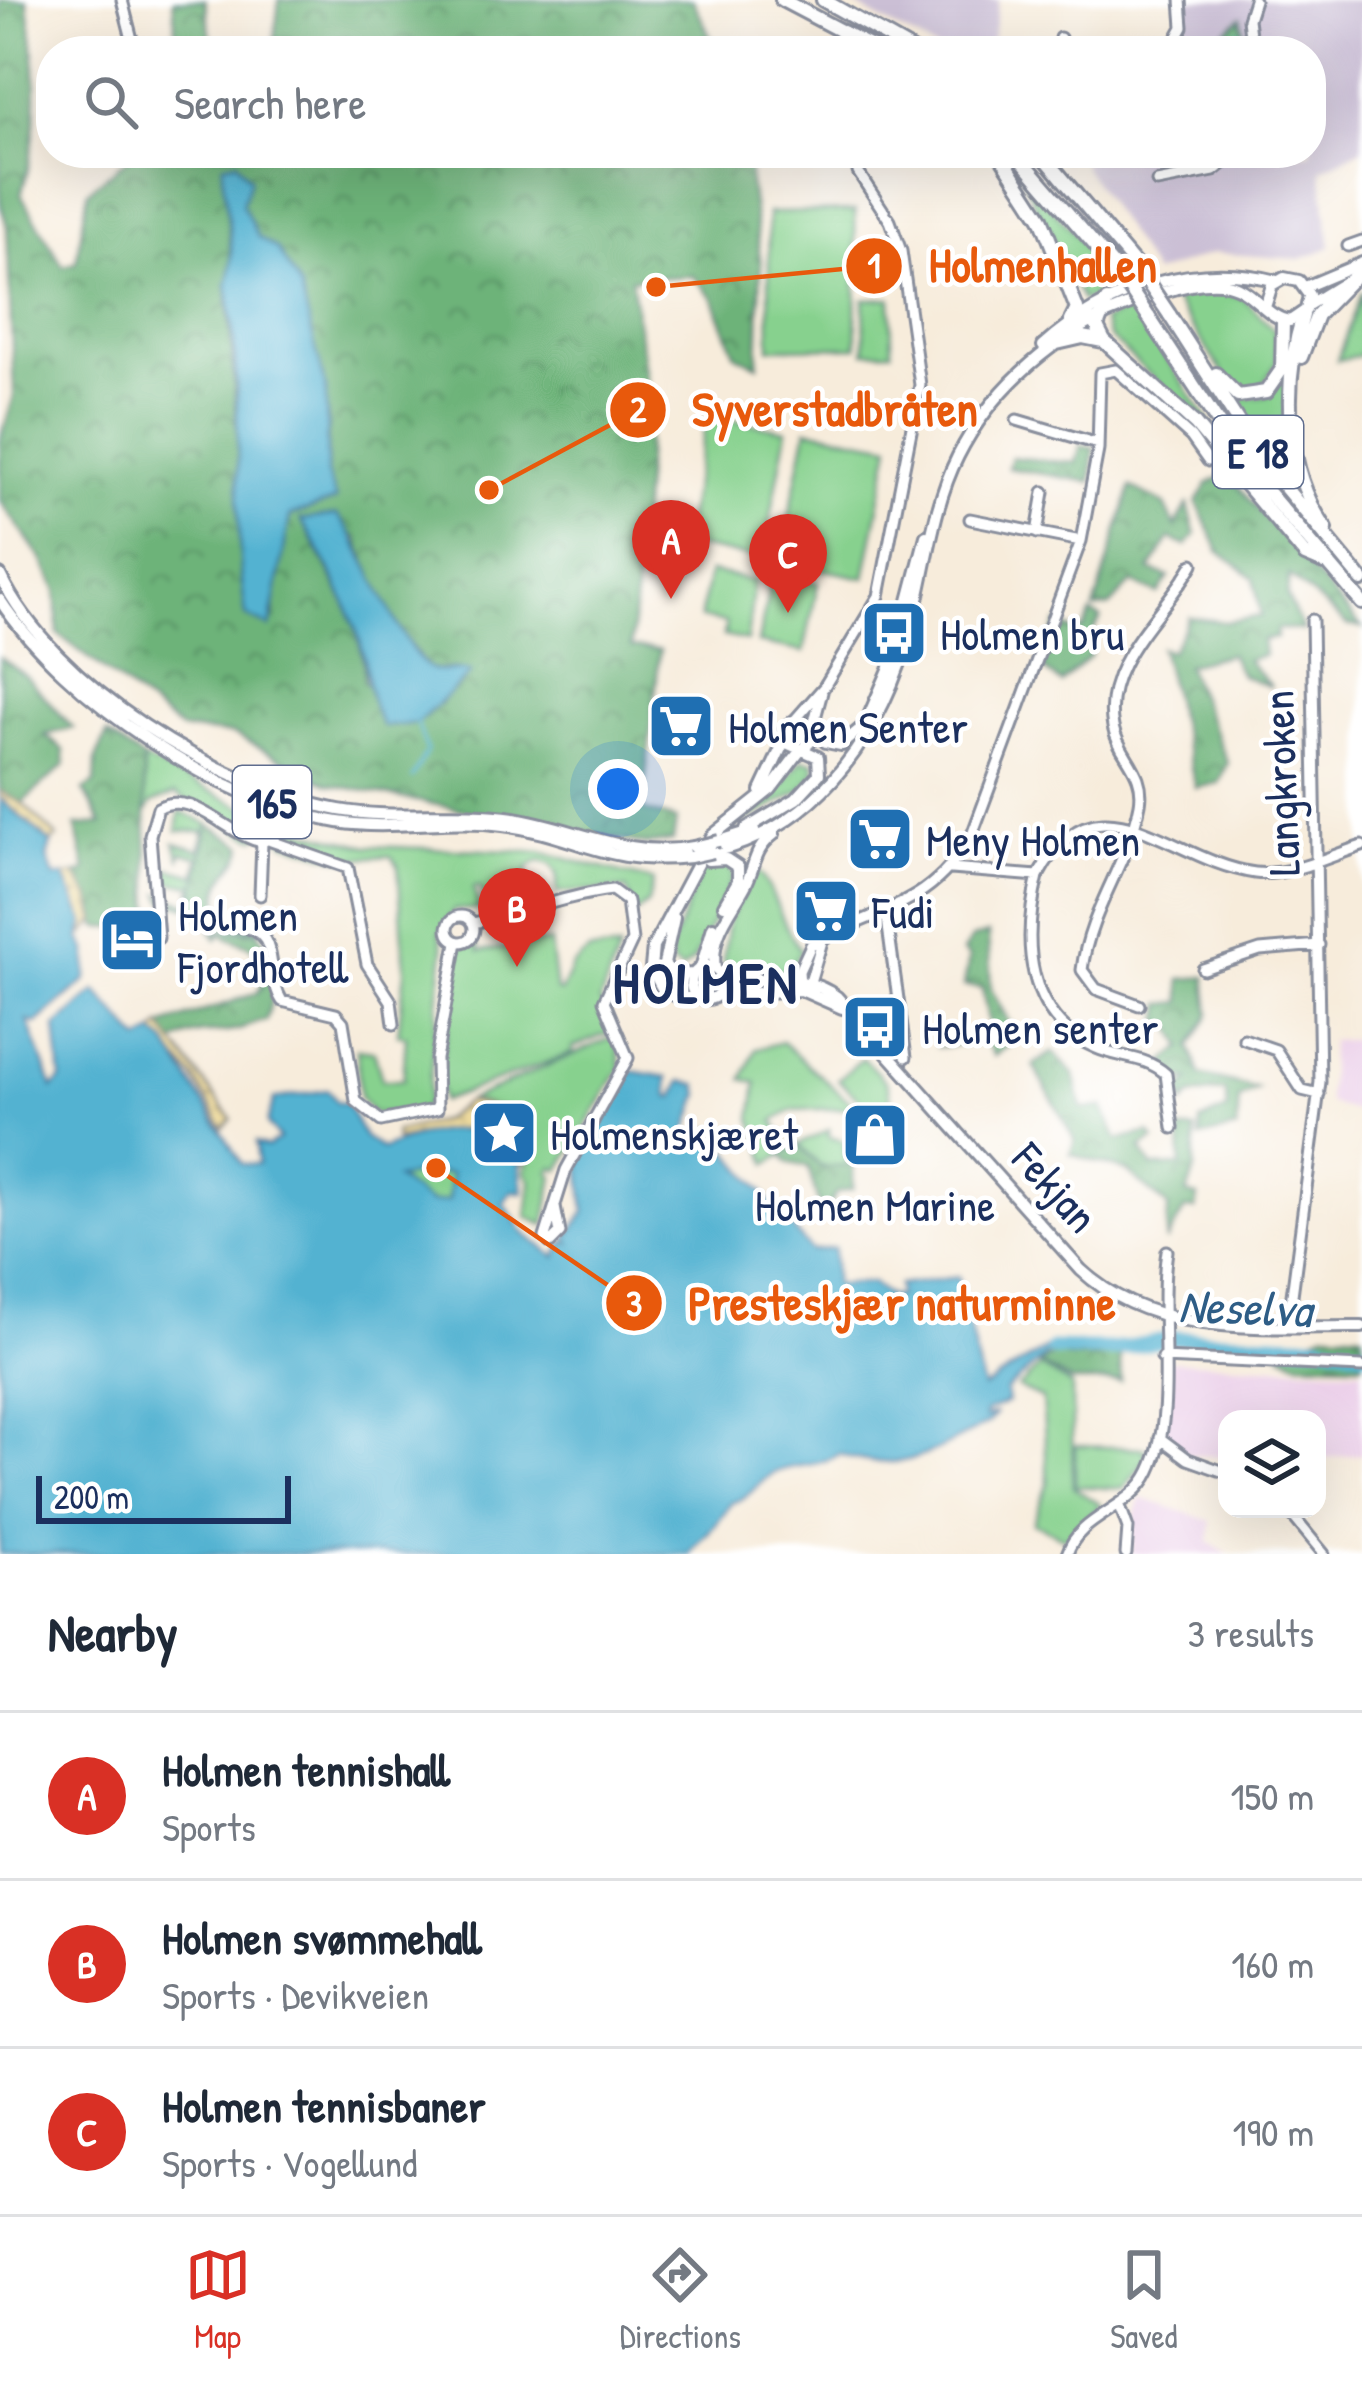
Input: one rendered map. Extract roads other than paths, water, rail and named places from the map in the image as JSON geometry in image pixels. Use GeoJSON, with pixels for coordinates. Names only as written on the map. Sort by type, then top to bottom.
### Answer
{"type":"FeatureCollection","features":[{"type":"Feature","properties":{"kind":"highway"},"geometry":{"type":"LineString","coordinates":[[782,0],[850,36]]}},
{"type":"Feature","properties":{"kind":"highway"},"geometry":{"type":"LineString","coordinates":[[823,0],[887,36]]}},
{"type":"Feature","properties":{"kind":"highway"},"geometry":{"type":"LineString","coordinates":[[1008,168],[1040,218],[1086,316],[1104,341]]}},
{"type":"Feature","properties":{"kind":"highway","name":"E 18"},"geometry":{"type":"LineString","coordinates":[[1029,168],[1119,273],[1250,471],[1362,603]]}},
{"type":"Feature","properties":{"kind":"highway","name":"E 18"},"geometry":{"type":"LineString","coordinates":[[1054,168],[1138,268],[1264,462],[1362,580]]}},
{"type":"Feature","properties":{"kind":"highway","name":"E 18"},"geometry":{"type":"LineString","coordinates":[[1294,375],[1315,319],[1359,271]]}},
{"type":"Feature","properties":{"kind":"highway"},"geometry":{"type":"LineString","coordinates":[[1086,316],[1107,302]]}},
{"type":"Feature","properties":{"kind":"highway","name":"E 18"},"geometry":{"type":"LineString","coordinates":[[1306,310],[1294,375],[1292,440],[1302,488],[1362,580]]}},
{"type":"Feature","properties":{"kind":"highway","name":"E 18"},"geometry":{"type":"LineString","coordinates":[[1169,314],[1221,382],[1249,398],[1266,392],[1282,369],[1283,321]]}},
{"type":"Feature","properties":{"kind":"highway"},"geometry":{"type":"LineString","coordinates":[[1057,343],[1080,337],[1104,341]]}},
{"type":"Feature","properties":{"kind":"highway","name":"E 18"},"geometry":{"type":"LineString","coordinates":[[1104,341],[1195,424],[1305,555],[1324,563]]}},
{"type":"Feature","properties":{"kind":"main road"},"geometry":{"type":"LineString","coordinates":[[1107,302],[1216,270],[1292,278],[1305,287]]}},
{"type":"Feature","properties":{"kind":"main road"},"geometry":{"type":"LineString","coordinates":[[1305,287],[1359,271]]}},
{"type":"Feature","properties":{"kind":"main road"},"geometry":{"type":"LineString","coordinates":[[1283,321],[1359,271]]}},
{"type":"Feature","properties":{"kind":"main road"},"geometry":{"type":"LineString","coordinates":[[1266,304],[1277,280]]}},
{"type":"Feature","properties":{"kind":"main road","name":"165"},"geometry":{"type":"LineString","coordinates":[[735,837],[768,824],[806,797],[865,724],[894,658],[953,454],[1000,386],[1086,316],[1145,299],[1217,283],[1245,290],[1283,321]]}},
{"type":"Feature","properties":{"kind":"main road"},"geometry":{"type":"LineString","coordinates":[[1305,287],[1306,310]]}},
{"type":"Feature","properties":{"kind":"main road","name":"165"},"geometry":{"type":"LineString","coordinates":[[717,971],[721,926],[746,884],[756,851],[839,773],[883,707],[913,623],[949,476],[968,437],[1004,389],[1086,316]]}},
{"type":"Feature","properties":{"kind":"main road","name":"165"},"geometry":{"type":"LineString","coordinates":[[0,575],[2,593],[65,659],[135,717],[205,760],[289,802],[358,824],[500,824],[596,853],[667,861],[763,834],[798,812]]}},
{"type":"Feature","properties":{"kind":"main road"},"geometry":{"type":"LineString","coordinates":[[752,803],[774,773],[784,729],[794,721],[826,742],[841,745],[865,724]]}},
{"type":"Feature","properties":{"kind":"main road"},"geometry":{"type":"LineString","coordinates":[[805,986],[680,998],[662,988],[651,968],[709,841],[771,789],[813,739],[812,730]]}},
{"type":"Feature","properties":{"kind":"main road"},"geometry":{"type":"LineString","coordinates":[[784,742],[800,751]]}},
{"type":"Feature","properties":{"kind":"main road","name":"165"},"geometry":{"type":"LineString","coordinates":[[713,851],[777,813],[817,779],[820,760],[800,751]]}},
{"type":"Feature","properties":{"kind":"main road","name":"165"},"geometry":{"type":"LineString","coordinates":[[289,802],[343,810],[512,818],[630,848],[690,855]]}},
{"type":"Feature","properties":{"kind":"main road"},"geometry":{"type":"LineString","coordinates":[[699,997],[691,984],[740,876],[730,861],[713,851]]}},
{"type":"Feature","properties":{"kind":"main road"},"geometry":{"type":"LineString","coordinates":[[659,948],[672,975],[717,971],[742,981],[805,986]]}},
{"type":"Feature","properties":{"kind":"main road"},"geometry":{"type":"LineString","coordinates":[[717,971],[718,995]]}},
{"type":"Feature","properties":{"kind":"main road","name":"Fekjan"},"geometry":{"type":"LineString","coordinates":[[805,986],[878,1038],[1081,1270],[1116,1296],[1161,1316],[1362,1328]]}},
{"type":"Feature","properties":{"kind":"street"},"geometry":{"type":"LineString","coordinates":[[122,0],[131,36]]}},
{"type":"Feature","properties":{"kind":"street"},"geometry":{"type":"LineString","coordinates":[[1178,36],[1183,27],[1181,0]]}},
{"type":"Feature","properties":{"kind":"street"},"geometry":{"type":"LineString","coordinates":[[1250,36],[1248,20],[1254,0]]}},
{"type":"Feature","properties":{"kind":"street"},"geometry":{"type":"LineString","coordinates":[[1157,182],[1218,168]]}},
{"type":"Feature","properties":{"kind":"street"},"geometry":{"type":"LineString","coordinates":[[794,721],[824,687],[879,596],[920,385],[901,251],[880,203],[858,172]]}},
{"type":"Feature","properties":{"kind":"street"},"geometry":{"type":"LineString","coordinates":[[1348,246],[1362,241]]}},
{"type":"Feature","properties":{"kind":"street"},"geometry":{"type":"LineString","coordinates":[[805,986],[823,938],[925,893],[951,869],[994,783],[1081,541],[1098,444],[1098,379],[1106,368],[1116,370],[1163,410],[1208,461]]}},
{"type":"Feature","properties":{"kind":"street"},"geometry":{"type":"LineString","coordinates":[[1017,419],[1098,444]]}},
{"type":"Feature","properties":{"kind":"street"},"geometry":{"type":"LineString","coordinates":[[1037,533],[1044,492]]}},
{"type":"Feature","properties":{"kind":"street"},"geometry":{"type":"LineString","coordinates":[[970,519],[1081,541]]}},
{"type":"Feature","properties":{"kind":"street"},"geometry":{"type":"LineString","coordinates":[[1139,1005],[1096,989],[1082,970],[1094,920],[1132,828],[1141,786],[1116,738],[1114,698],[1130,652],[1193,564]]}},
{"type":"Feature","properties":{"kind":"street","name":"Langkroken"},"geometry":{"type":"LineString","coordinates":[[1288,1326],[1319,1094],[1312,620]]}},
{"type":"Feature","properties":{"kind":"street"},"geometry":{"type":"LineString","coordinates":[[812,730],[824,687]]}},
{"type":"Feature","properties":{"kind":"street"},"geometry":{"type":"LineString","coordinates":[[158,938],[150,835],[158,808],[169,802],[188,805],[267,842],[348,868],[367,964],[391,1000],[394,1024]]}},
{"type":"Feature","properties":{"kind":"street"},"geometry":{"type":"LineString","coordinates":[[260,895],[267,842],[289,802]]}},
{"type":"Feature","properties":{"kind":"street"},"geometry":{"type":"LineString","coordinates":[[1173,1128],[1166,1074],[1145,1060],[1100,1050],[1079,1039],[1040,1000],[1028,927],[1038,877],[1079,825],[1102,822],[1132,828],[1257,873],[1362,846]]}},
{"type":"Feature","properties":{"kind":"street"},"geometry":{"type":"LineString","coordinates":[[951,869],[1038,877]]}},
{"type":"Feature","properties":{"kind":"street"},"geometry":{"type":"LineString","coordinates":[[457,942],[448,933],[451,920],[463,916],[472,923],[520,914],[566,895],[612,890],[626,896],[632,941],[604,1000],[628,1058],[576,1149],[555,1207]]}},
{"type":"Feature","properties":{"kind":"street"},"geometry":{"type":"LineString","coordinates":[[886,913],[906,1057]]}},
{"type":"Feature","properties":{"kind":"street"},"geometry":{"type":"LineString","coordinates":[[457,942],[470,939],[472,923]]}},
{"type":"Feature","properties":{"kind":"street"},"geometry":{"type":"LineString","coordinates":[[239,926],[266,935],[282,1000],[336,1013],[343,1022],[356,1101],[381,1121],[436,1109],[436,1059],[457,942]]}},
{"type":"Feature","properties":{"kind":"street"},"geometry":{"type":"LineString","coordinates":[[632,941],[659,948]]}},
{"type":"Feature","properties":{"kind":"street"},"geometry":{"type":"LineString","coordinates":[[1203,969],[1260,950],[1319,945]]}},
{"type":"Feature","properties":{"kind":"street"},"geometry":{"type":"LineString","coordinates":[[1244,1039],[1276,1050],[1297,1085],[1319,1094]]}},
{"type":"Feature","properties":{"kind":"street"},"geometry":{"type":"LineString","coordinates":[[1067,1554],[1087,1525],[1120,1506],[1145,1480],[1160,1438],[1166,1251]]}},
{"type":"Feature","properties":{"kind":"street"},"geometry":{"type":"LineString","coordinates":[[1162,1354],[1362,1367]]}},
{"type":"Feature","properties":{"kind":"street"},"geometry":{"type":"LineString","coordinates":[[1160,1438],[1188,1459],[1218,1470]]}},
{"type":"Feature","properties":{"kind":"street"},"geometry":{"type":"LineString","coordinates":[[1120,1506],[1128,1528],[1126,1554]]}},
{"type":"Feature","properties":{"kind":"street"},"geometry":{"type":"LineString","coordinates":[[1294,1518],[1324,1554]]}},
{"type":"Feature","properties":{"kind":"water"},"geometry":{"type":"Polygon","coordinates":[[[223,168],[242,168],[250,179],[242,204],[258,237],[277,249],[300,287],[326,388],[327,474],[336,500],[290,516],[270,627],[246,616],[241,575],[236,367],[227,285],[231,240],[223,168]]]}},
{"type":"Feature","properties":{"kind":"water"},"geometry":{"type":"Polygon","coordinates":[[[337,515],[417,656],[433,670],[471,673],[417,723],[383,727],[347,607],[301,520],[337,515]]]}},
{"type":"Feature","properties":{"kind":"water"},"geometry":{"type":"Polygon","coordinates":[[[0,799],[51,843],[47,858],[54,877],[64,876],[85,922],[80,938],[87,950],[87,980],[36,1024],[28,1021],[53,1088],[61,1079],[56,1027],[96,991],[141,1041],[154,1033],[166,1042],[242,1164],[258,1164],[256,1143],[267,1147],[279,1139],[267,1124],[274,1099],[328,1090],[337,1102],[346,1103],[364,1137],[382,1149],[435,1132],[468,1131],[485,1136],[519,1157],[523,1192],[512,1191],[504,1203],[524,1233],[556,1257],[564,1242],[571,1243],[567,1237],[585,1212],[580,1162],[631,1071],[668,1077],[669,1096],[674,1097],[682,1081],[698,1085],[700,1095],[685,1137],[710,1128],[811,1251],[834,1248],[834,1285],[872,1283],[888,1296],[898,1296],[898,1285],[958,1277],[983,1388],[1051,1345],[1053,1349],[1006,1391],[1008,1402],[986,1412],[985,1418],[996,1413],[988,1423],[951,1444],[899,1462],[839,1454],[779,1471],[731,1503],[689,1554],[0,1554],[0,799]],[[426,1172],[396,1179],[430,1203],[448,1201],[451,1174],[426,1172]]]}},
{"type":"Feature","properties":{"kind":"waterway"},"geometry":{"type":"LineString","coordinates":[[1237,36],[1238,31]]}},
{"type":"Feature","properties":{"kind":"waterway"},"geometry":{"type":"LineString","coordinates":[[412,778],[427,751],[417,723]]}},
{"type":"Feature","properties":{"kind":"waterway","name":"Neselva"},"geometry":{"type":"LineString","coordinates":[[1053,1349],[1112,1350],[1174,1338],[1322,1344],[1362,1352]]}},
{"type":"Feature","properties":{"kind":"place","name":"Holmenhallen"},"geometry":{"type":"Point","coordinates":[656,287]}},
{"type":"Feature","properties":{"kind":"place","name":"Syverstadbråten"},"geometry":{"type":"Point","coordinates":[489,490]}},
{"type":"Feature","properties":{"kind":"place","name":"Holmen tennishall"},"geometry":{"type":"Point","coordinates":[671,599]}},
{"type":"Feature","properties":{"kind":"place","name":"Holmen tennisbaner"},"geometry":{"type":"Point","coordinates":[788,613]}},
{"type":"Feature","properties":{"kind":"place","name":"Holmen bru"},"geometry":{"type":"Point","coordinates":[894,633]}},
{"type":"Feature","properties":{"kind":"place","name":"Holmen Senter"},"geometry":{"type":"Point","coordinates":[681,726]}},
{"type":"Feature","properties":{"kind":"place","name":"Meny Holmen"},"geometry":{"type":"Point","coordinates":[880,839]}},
{"type":"Feature","properties":{"kind":"place","name":"Fudi"},"geometry":{"type":"Point","coordinates":[826,911]}},
{"type":"Feature","properties":{"kind":"place","name":"Holmen Fjordhotell"},"geometry":{"type":"Point","coordinates":[132,940]}},
{"type":"Feature","properties":{"kind":"place","name":"Holmen svømmehall"},"geometry":{"type":"Point","coordinates":[517,967]}},
{"type":"Feature","properties":{"kind":"place","name":"Holmen senter"},"geometry":{"type":"Point","coordinates":[875,1027]}},
{"type":"Feature","properties":{"kind":"place","name":"Holmenskjæret"},"geometry":{"type":"Point","coordinates":[504,1133]}},
{"type":"Feature","properties":{"kind":"place","name":"Holmen Marine"},"geometry":{"type":"Point","coordinates":[875,1135]}},
{"type":"Feature","properties":{"kind":"place","name":"Presteskjær naturminne"},"geometry":{"type":"Point","coordinates":[436,1168]}},
{"type":"Feature","properties":{"kind":"district","name":"HOLMEN"},"geometry":{"type":"Point","coordinates":[706,982]}}]}
